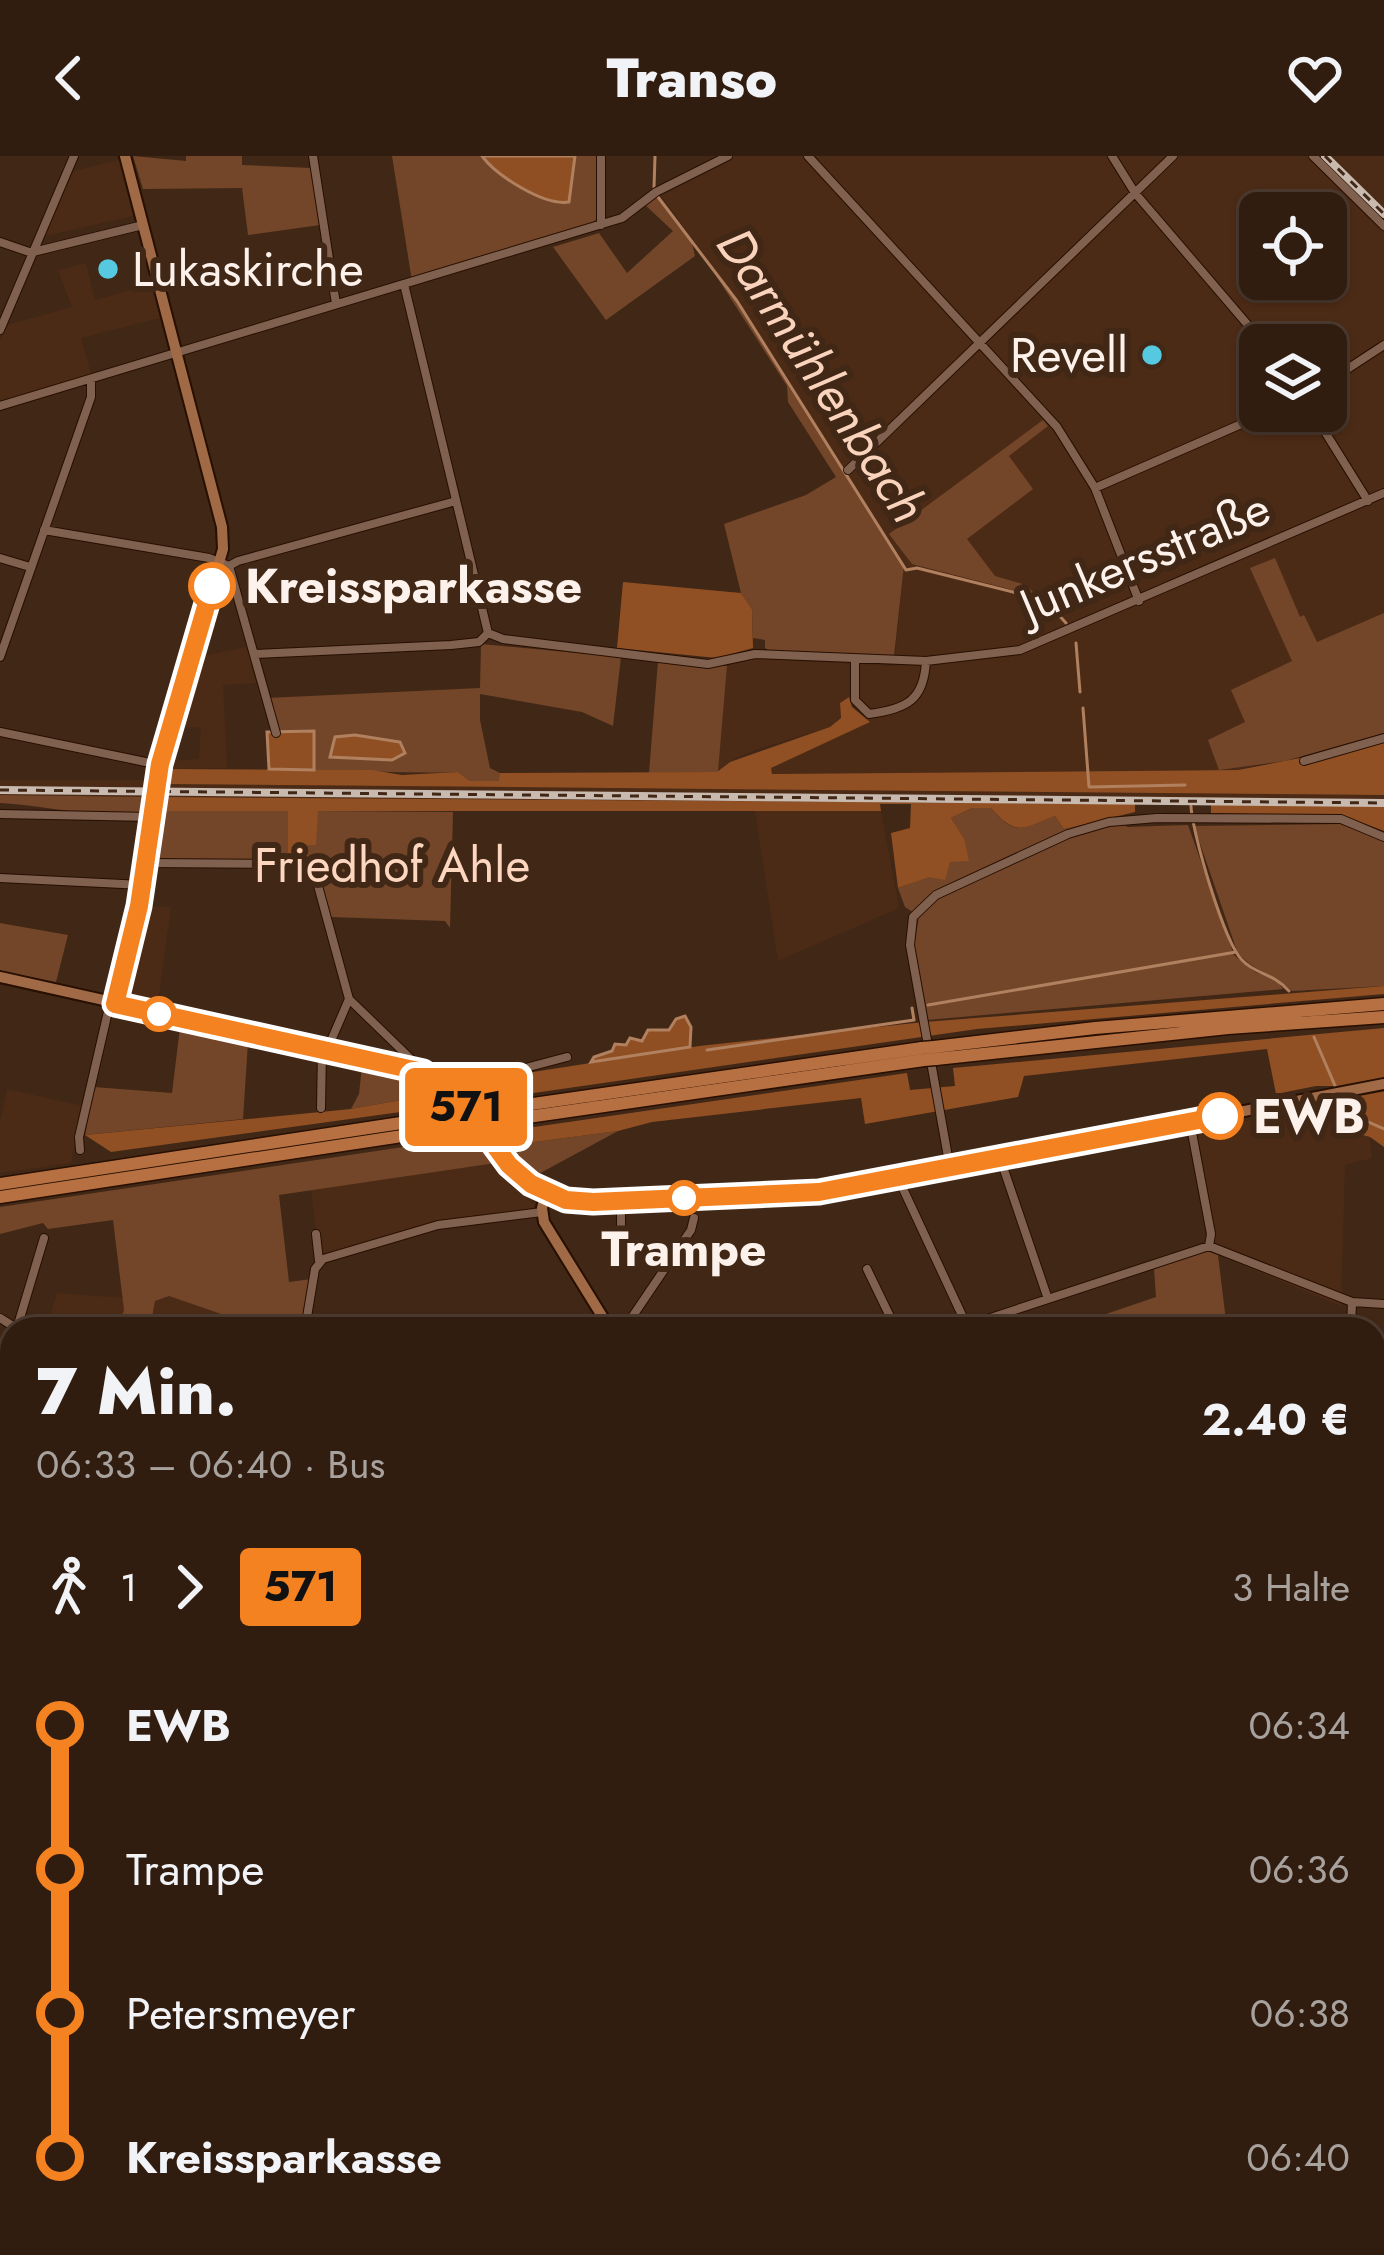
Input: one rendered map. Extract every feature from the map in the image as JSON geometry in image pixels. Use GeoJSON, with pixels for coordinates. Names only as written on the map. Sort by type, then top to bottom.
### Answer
{"type":"FeatureCollection","features":[{"type":"Feature","properties":{"kind":"highway"},"geometry":{"type":"LineString","coordinates":[[0,1184],[1095,1028],[1384,1004]]}},
{"type":"Feature","properties":{"kind":"highway"},"geometry":{"type":"LineString","coordinates":[[929,1053],[1384,1017]]}},
{"type":"Feature","properties":{"kind":"highway"},"geometry":{"type":"LineString","coordinates":[[0,1197],[464,1120]]}},
{"type":"Feature","properties":{"kind":"main road"},"geometry":{"type":"LineString","coordinates":[[112,1004],[142,885],[160,764],[224,564],[222,527],[125,156]]}},
{"type":"Feature","properties":{"kind":"main road"},"geometry":{"type":"LineString","coordinates":[[0,977],[413,1069],[433,1078],[464,1104],[509,1165],[546,1192],[566,1200],[805,1194],[1384,1084]]}},
{"type":"Feature","properties":{"kind":"main road"},"geometry":{"type":"LineString","coordinates":[[546,1192],[542,1213],[603,1317]]}},
{"type":"Feature","properties":{"kind":"street"},"geometry":{"type":"LineString","coordinates":[[0,330],[74,156]]}},
{"type":"Feature","properties":{"kind":"street"},"geometry":{"type":"LineString","coordinates":[[313,156],[336,304]]}},
{"type":"Feature","properties":{"kind":"street"},"geometry":{"type":"LineString","coordinates":[[601,225],[602,156]]}},
{"type":"Feature","properties":{"kind":"street"},"geometry":{"type":"LineString","coordinates":[[0,406],[622,218],[656,192],[728,156]]}},
{"type":"Feature","properties":{"kind":"street"},"geometry":{"type":"LineString","coordinates":[[808,156],[1057,427],[1095,488],[1139,601]]}},
{"type":"Feature","properties":{"kind":"street"},"geometry":{"type":"LineString","coordinates":[[1112,156],[1135,193],[1247,324]]}},
{"type":"Feature","properties":{"kind":"street"},"geometry":{"type":"LineString","coordinates":[[848,470],[1174,156]]}},
{"type":"Feature","properties":{"kind":"street"},"geometry":{"type":"LineString","coordinates":[[1313,156],[1384,226]]}},
{"type":"Feature","properties":{"kind":"street"},"geometry":{"type":"LineString","coordinates":[[0,242],[32,253],[143,225]]}},
{"type":"Feature","properties":{"kind":"street"},"geometry":{"type":"LineString","coordinates":[[404,284],[488,633]]}},
{"type":"Feature","properties":{"kind":"street"},"geometry":{"type":"LineString","coordinates":[[1347,369],[1384,344]]}},
{"type":"Feature","properties":{"kind":"street"},"geometry":{"type":"LineString","coordinates":[[0,657],[4,633],[91,397],[91,379]]}},
{"type":"Feature","properties":{"kind":"street"},"geometry":{"type":"LineString","coordinates":[[1095,488],[1239,425]]}},
{"type":"Feature","properties":{"kind":"street"},"geometry":{"type":"LineString","coordinates":[[1325,432],[1368,501]]}},
{"type":"Feature","properties":{"kind":"street","name":"Junkersstraße"},"geometry":{"type":"LineString","coordinates":[[255,654],[451,645],[479,641],[488,633],[503,639],[708,664],[755,654],[926,662],[1021,650],[1384,493]]}},
{"type":"Feature","properties":{"kind":"street"},"geometry":{"type":"LineString","coordinates":[[44,530],[224,564],[456,501]]}},
{"type":"Feature","properties":{"kind":"street"},"geometry":{"type":"LineString","coordinates":[[0,558],[30,567]]}},
{"type":"Feature","properties":{"kind":"street"},"geometry":{"type":"LineString","coordinates":[[224,564],[276,733]]}},
{"type":"Feature","properties":{"kind":"street"},"geometry":{"type":"LineString","coordinates":[[855,659],[855,700],[869,714],[920,696],[926,662]]}},
{"type":"Feature","properties":{"kind":"street"},"geometry":{"type":"LineString","coordinates":[[0,732],[160,764]]}},
{"type":"Feature","properties":{"kind":"street"},"geometry":{"type":"LineString","coordinates":[[1304,761],[1384,738]]}},
{"type":"Feature","properties":{"kind":"street"},"geometry":{"type":"LineString","coordinates":[[0,814],[152,817]]}},
{"type":"Feature","properties":{"kind":"street"},"geometry":{"type":"LineString","coordinates":[[950,1168],[910,945],[913,917],[936,895],[1068,834],[1109,822],[1341,819],[1384,837]]}},
{"type":"Feature","properties":{"kind":"street"},"geometry":{"type":"LineString","coordinates":[[146,863],[298,864],[314,871],[349,999],[414,1062],[413,1069]]}},
{"type":"Feature","properties":{"kind":"street"},"geometry":{"type":"LineString","coordinates":[[0,878],[142,885]]}},
{"type":"Feature","properties":{"kind":"street"},"geometry":{"type":"LineString","coordinates":[[321,1108],[324,1049],[349,999]]}},
{"type":"Feature","properties":{"kind":"street"},"geometry":{"type":"LineString","coordinates":[[80,1150],[79,1137],[112,1004]]}},
{"type":"Feature","properties":{"kind":"street"},"geometry":{"type":"LineString","coordinates":[[433,1078],[446,1071],[514,1071],[567,1057]]}},
{"type":"Feature","properties":{"kind":"street"},"geometry":{"type":"LineString","coordinates":[[1190,1122],[1211,1234],[1209,1246]]}},
{"type":"Feature","properties":{"kind":"street"},"geometry":{"type":"LineString","coordinates":[[1000,1158],[1048,1299]]}},
{"type":"Feature","properties":{"kind":"street"},"geometry":{"type":"LineString","coordinates":[[898,1178],[958,1317]]}},
{"type":"Feature","properties":{"kind":"street"},"geometry":{"type":"LineString","coordinates":[[620,1246],[621,1202]]}},
{"type":"Feature","properties":{"kind":"street"},"geometry":{"type":"LineString","coordinates":[[319,1262],[438,1226],[542,1213]]}},
{"type":"Feature","properties":{"kind":"street"},"geometry":{"type":"LineString","coordinates":[[632,1317],[692,1230],[694,1218]]}},
{"type":"Feature","properties":{"kind":"street"},"geometry":{"type":"LineString","coordinates":[[308,1317],[319,1262],[316,1234]]}},
{"type":"Feature","properties":{"kind":"street"},"geometry":{"type":"LineString","coordinates":[[21,1317],[44,1238]]}},
{"type":"Feature","properties":{"kind":"street"},"geometry":{"type":"LineString","coordinates":[[993,1317],[1209,1246],[1352,1303],[1384,1304]]}},
{"type":"Feature","properties":{"kind":"street"},"geometry":{"type":"LineString","coordinates":[[867,1269],[890,1317]]}},
{"type":"Feature","properties":{"kind":"street"},"geometry":{"type":"LineString","coordinates":[[1351,1317],[1352,1303]]}},
{"type":"Feature","properties":{"kind":"shaded area"},"geometry":{"type":"Polygon","coordinates":[[[482,156],[575,156],[569,202],[522,188],[482,156]]]}},
{"type":"Feature","properties":{"kind":"shaded area"},"geometry":{"type":"Polygon","coordinates":[[[732,156],[1384,156],[1384,733],[1238,770],[772,774],[770,768],[869,722],[848,697],[840,703],[840,718],[830,727],[755,750],[718,772],[727,666],[756,658],[894,666],[904,565],[738,301],[659,193],[732,156]]]}},
{"type":"Feature","properties":{"kind":"shaded area"},"geometry":{"type":"Polygon","coordinates":[[[119,160],[133,216],[45,236],[73,171],[119,160]]]}},
{"type":"Feature","properties":{"kind":"shaded area"},"geometry":{"type":"Polygon","coordinates":[[[86,263],[95,300],[152,284],[160,318],[81,338],[91,374],[0,402],[0,341],[7,325],[72,307],[58,270],[86,263]]]}},
{"type":"Feature","properties":{"kind":"shaded area"},"geometry":{"type":"Polygon","coordinates":[[[623,582],[741,593],[752,609],[753,648],[717,658],[617,648],[623,582]]]}},
{"type":"Feature","properties":{"kind":"shaded area"},"geometry":{"type":"Polygon","coordinates":[[[247,647],[256,683],[223,685],[227,768],[166,769],[169,761],[199,759],[201,727],[178,728],[198,657],[247,647]]]}},
{"type":"Feature","properties":{"kind":"shaded area"},"geometry":{"type":"Polygon","coordinates":[[[849,697],[852,707],[870,722],[771,768],[772,774],[1238,770],[1300,758],[1305,763],[1384,741],[1384,795],[165,784],[166,769],[458,772],[470,781],[499,781],[500,773],[717,772],[730,762],[830,727],[841,718],[840,703],[849,697]]]}},
{"type":"Feature","properties":{"kind":"shaded area"},"geometry":{"type":"Polygon","coordinates":[[[314,731],[314,770],[269,769],[267,732],[314,731]]]}},
{"type":"Feature","properties":{"kind":"shaded area"},"geometry":{"type":"Polygon","coordinates":[[[335,737],[400,742],[405,753],[392,760],[330,757],[335,737]]]}},
{"type":"Feature","properties":{"kind":"shaded area"},"geometry":{"type":"Polygon","coordinates":[[[0,780],[151,780],[147,797],[0,795],[0,780]]]}},
{"type":"Feature","properties":{"kind":"shaded area"},"geometry":{"type":"Polygon","coordinates":[[[165,784],[1384,795],[1384,806],[163,797],[165,784]]]}},
{"type":"Feature","properties":{"kind":"shaded area"},"geometry":{"type":"Polygon","coordinates":[[[163,797],[1135,804],[1135,812],[1064,829],[1055,816],[1021,828],[1007,824],[991,808],[972,808],[951,818],[964,838],[969,861],[950,862],[945,880],[929,877],[898,888],[891,833],[910,828],[911,804],[880,804],[881,811],[318,811],[316,845],[303,845],[303,851],[309,852],[306,862],[288,861],[288,811],[167,811],[156,846],[163,797]]]}},
{"type":"Feature","properties":{"kind":"shaded area"},"geometry":{"type":"Polygon","coordinates":[[[1211,804],[1384,806],[1384,831],[1342,816],[1211,813],[1211,804]]]}},
{"type":"Feature","properties":{"kind":"shaded area"},"geometry":{"type":"Polygon","coordinates":[[[755,811],[881,811],[899,908],[778,961],[755,811]]]}},
{"type":"Feature","properties":{"kind":"shaded area"},"geometry":{"type":"Polygon","coordinates":[[[144,906],[171,907],[157,1009],[130,1002],[124,990],[144,906]]]}},
{"type":"Feature","properties":{"kind":"shaded area"},"geometry":{"type":"Polygon","coordinates":[[[1384,986],[1384,994],[977,1029],[471,1102],[441,1077],[514,1075],[699,1046],[924,1022],[1384,986]]]}},
{"type":"Feature","properties":{"kind":"shaded area"},"geometry":{"type":"Polygon","coordinates":[[[685,1016],[691,1027],[690,1047],[591,1062],[612,1051],[615,1044],[626,1045],[630,1038],[642,1041],[648,1030],[669,1030],[676,1019],[685,1016]]]}},
{"type":"Feature","properties":{"kind":"shaded area"},"geometry":{"type":"Polygon","coordinates":[[[1384,1028],[1384,1147],[1370,1137],[1344,1130],[1338,1086],[1276,1094],[1267,1049],[1024,1076],[1018,1097],[865,1124],[861,1098],[652,1122],[504,1146],[493,1133],[907,1073],[910,1090],[955,1086],[953,1068],[1384,1028]]]}},
{"type":"Feature","properties":{"kind":"shaded area"},"geometry":{"type":"Polygon","coordinates":[[[7,1089],[83,1106],[71,1163],[0,1173],[0,1122],[7,1089]]]}},
{"type":"Feature","properties":{"kind":"shaded area"},"geometry":{"type":"Polygon","coordinates":[[[440,1093],[451,1105],[111,1152],[85,1135],[351,1109],[440,1093]]]}},
{"type":"Feature","properties":{"kind":"shaded area"},"geometry":{"type":"Polygon","coordinates":[[[1331,1105],[1344,1130],[1370,1137],[1372,1158],[1345,1165],[1341,1306],[1218,1255],[1197,1135],[1198,1130],[1331,1105]]]}},
{"type":"Feature","properties":{"kind":"shaded area"},"geometry":{"type":"Polygon","coordinates":[[[496,1163],[534,1205],[531,1212],[441,1223],[319,1255],[311,1190],[496,1163]]]}},
{"type":"Feature","properties":{"kind":"shaded area"},"geometry":{"type":"Polygon","coordinates":[[[57,1293],[123,1298],[121,1317],[50,1317],[57,1293]]]}},
{"type":"Feature","properties":{"kind":"shaded area"},"geometry":{"type":"Polygon","coordinates":[[[169,1296],[225,1317],[152,1317],[155,1301],[169,1296]]]}},
{"type":"Feature","properties":{"kind":"green space"},"geometry":{"type":"Polygon","coordinates":[[[133,156],[186,161],[186,156],[242,156],[242,165],[311,168],[320,225],[248,235],[242,188],[143,189],[133,156]]]}},
{"type":"Feature","properties":{"kind":"green space"},"geometry":{"type":"Polygon","coordinates":[[[392,156],[598,156],[596,219],[412,281],[392,156]]]}},
{"type":"Feature","properties":{"kind":"green space"},"geometry":{"type":"Polygon","coordinates":[[[656,196],[691,239],[695,256],[606,320],[553,247],[599,233],[627,273],[673,231],[644,204],[656,196]]]}},
{"type":"Feature","properties":{"kind":"green space"},"geometry":{"type":"Polygon","coordinates":[[[713,271],[738,301],[904,565],[894,656],[770,651],[765,640],[753,638],[752,609],[741,593],[724,524],[806,495],[836,477],[788,402],[787,386],[713,271]]]}},
{"type":"Feature","properties":{"kind":"green space"},"geometry":{"type":"Polygon","coordinates":[[[1043,420],[1048,426],[1009,456],[1033,489],[967,539],[995,576],[1026,585],[1037,596],[912,564],[889,534],[1043,420]]]}},
{"type":"Feature","properties":{"kind":"green space"},"geometry":{"type":"Polygon","coordinates":[[[1275,558],[1300,617],[1304,615],[1317,642],[1384,613],[1384,733],[1285,761],[1219,770],[1208,740],[1245,722],[1231,690],[1292,661],[1250,568],[1275,558]]]}},
{"type":"Feature","properties":{"kind":"green space"},"geometry":{"type":"Polygon","coordinates":[[[481,644],[621,657],[613,726],[582,712],[480,694],[490,768],[500,773],[500,781],[470,781],[458,772],[314,770],[314,732],[277,731],[267,698],[480,688],[481,644]]]}},
{"type":"Feature","properties":{"kind":"green space"},"geometry":{"type":"Polygon","coordinates":[[[658,661],[727,666],[718,772],[649,773],[658,661]]]}},
{"type":"Feature","properties":{"kind":"green space"},"geometry":{"type":"Polygon","coordinates":[[[0,795],[147,797],[147,811],[73,812],[0,803],[0,795]]]}},
{"type":"Feature","properties":{"kind":"green space"},"geometry":{"type":"Polygon","coordinates":[[[972,808],[991,808],[1007,824],[1020,828],[1055,816],[1064,829],[1106,817],[1128,827],[1188,825],[1234,955],[1255,972],[1277,980],[1283,989],[927,1020],[914,946],[919,916],[905,907],[898,888],[928,875],[951,856],[964,838],[951,818],[972,808]]]}},
{"type":"Feature","properties":{"kind":"green space"},"geometry":{"type":"Polygon","coordinates":[[[167,811],[288,811],[288,861],[155,860],[167,811]]]}},
{"type":"Feature","properties":{"kind":"green space","name":"Friedhof Ahle"},"geometry":{"type":"Polygon","coordinates":[[[317,811],[453,812],[450,928],[445,921],[331,917],[318,868],[306,862],[309,852],[303,852],[317,811]]]}},
{"type":"Feature","properties":{"kind":"green space"},"geometry":{"type":"Polygon","coordinates":[[[1340,824],[1384,840],[1384,986],[1292,991],[1237,951],[1194,826],[1340,824]]]}},
{"type":"Feature","properties":{"kind":"green space"},"geometry":{"type":"Polygon","coordinates":[[[0,923],[68,935],[56,982],[0,971],[0,923]]]}},
{"type":"Feature","properties":{"kind":"green space"},"geometry":{"type":"Polygon","coordinates":[[[180,1027],[248,1042],[243,1119],[85,1135],[94,1087],[172,1093],[180,1027]]]}},
{"type":"Feature","properties":{"kind":"green space"},"geometry":{"type":"Polygon","coordinates":[[[362,1066],[412,1076],[440,1093],[351,1109],[359,1094],[362,1066]]]}},
{"type":"Feature","properties":{"kind":"green space"},"geometry":{"type":"Polygon","coordinates":[[[618,1131],[533,1177],[504,1146],[618,1131]]]}},
{"type":"Feature","properties":{"kind":"green space"},"geometry":{"type":"Polygon","coordinates":[[[477,1136],[496,1163],[279,1195],[289,1282],[311,1279],[304,1317],[224,1317],[169,1296],[155,1301],[152,1317],[121,1317],[113,1220],[48,1229],[43,1223],[0,1234],[0,1207],[477,1136]]]}},
{"type":"Feature","properties":{"kind":"green space"},"geometry":{"type":"Polygon","coordinates":[[[1204,1250],[1218,1255],[1226,1317],[1097,1317],[1156,1297],[1154,1268],[1204,1250]]]}},
{"type":"Feature","properties":{"kind":"waterway","name":"Darmühlenbach"},"geometry":{"type":"LineString","coordinates":[[654,188],[655,156]]}},
{"type":"Feature","properties":{"kind":"waterway","name":"Darmühlenbach"},"geometry":{"type":"LineString","coordinates":[[658,197],[737,301],[906,570],[917,568],[1045,600],[1066,623]]}},
{"type":"Feature","properties":{"kind":"waterway","name":"Darmühlenbach"},"geometry":{"type":"LineString","coordinates":[[1076,643],[1080,692]]}},
{"type":"Feature","properties":{"kind":"waterway","name":"Darmühlenbach"},"geometry":{"type":"LineString","coordinates":[[1083,708],[1089,787],[1185,785]]}},
{"type":"Feature","properties":{"kind":"waterway","name":"Darmühlenbach"},"geometry":{"type":"LineString","coordinates":[[1191,806],[1210,886],[1235,949],[1247,965],[1289,991]]}},
{"type":"Feature","properties":{"kind":"waterway"},"geometry":{"type":"LineString","coordinates":[[928,1005],[1236,952]]}},
{"type":"Feature","properties":{"kind":"waterway"},"geometry":{"type":"LineString","coordinates":[[707,1050],[914,1020],[912,1008]]}},
{"type":"Feature","properties":{"kind":"waterway","name":"Darmühlenbach"},"geometry":{"type":"LineString","coordinates":[[1314,1037],[1336,1088]]}},
{"type":"Feature","properties":{"kind":"waterway","name":"Darmühlenbach"},"geometry":{"type":"LineString","coordinates":[[1345,1102],[1366,1121],[1384,1129]]}},
{"type":"Feature","properties":{"kind":"railway"},"geometry":{"type":"LineString","coordinates":[[1325,156],[1384,214]]}},
{"type":"Feature","properties":{"kind":"railway"},"geometry":{"type":"LineString","coordinates":[[0,790],[1384,803]]}},
{"type":"Feature","properties":{"kind":"bus line","name":"571"},"geometry":{"type":"LineString","coordinates":[[212,586],[160,764],[139,906],[115,1004],[423,1072],[464,1104],[514,1170],[531,1184],[566,1200],[621,1202],[819,1192],[1220,1116]]}},
{"type":"Feature","properties":{"kind":"place","name":"Lukaskirche"},"geometry":{"type":"Point","coordinates":[108,269]}},
{"type":"Feature","properties":{"kind":"place","name":"Revell"},"geometry":{"type":"Point","coordinates":[1152,355]}},
{"type":"Feature","properties":{"kind":"place","name":"Kreissparkasse"},"geometry":{"type":"Point","coordinates":[212,586]}},
{"type":"Feature","properties":{"kind":"place","name":"EWB"},"geometry":{"type":"Point","coordinates":[1220,1116]}},
{"type":"Feature","properties":{"kind":"place","name":"Trampe"},"geometry":{"type":"Point","coordinates":[684,1198]}}]}
